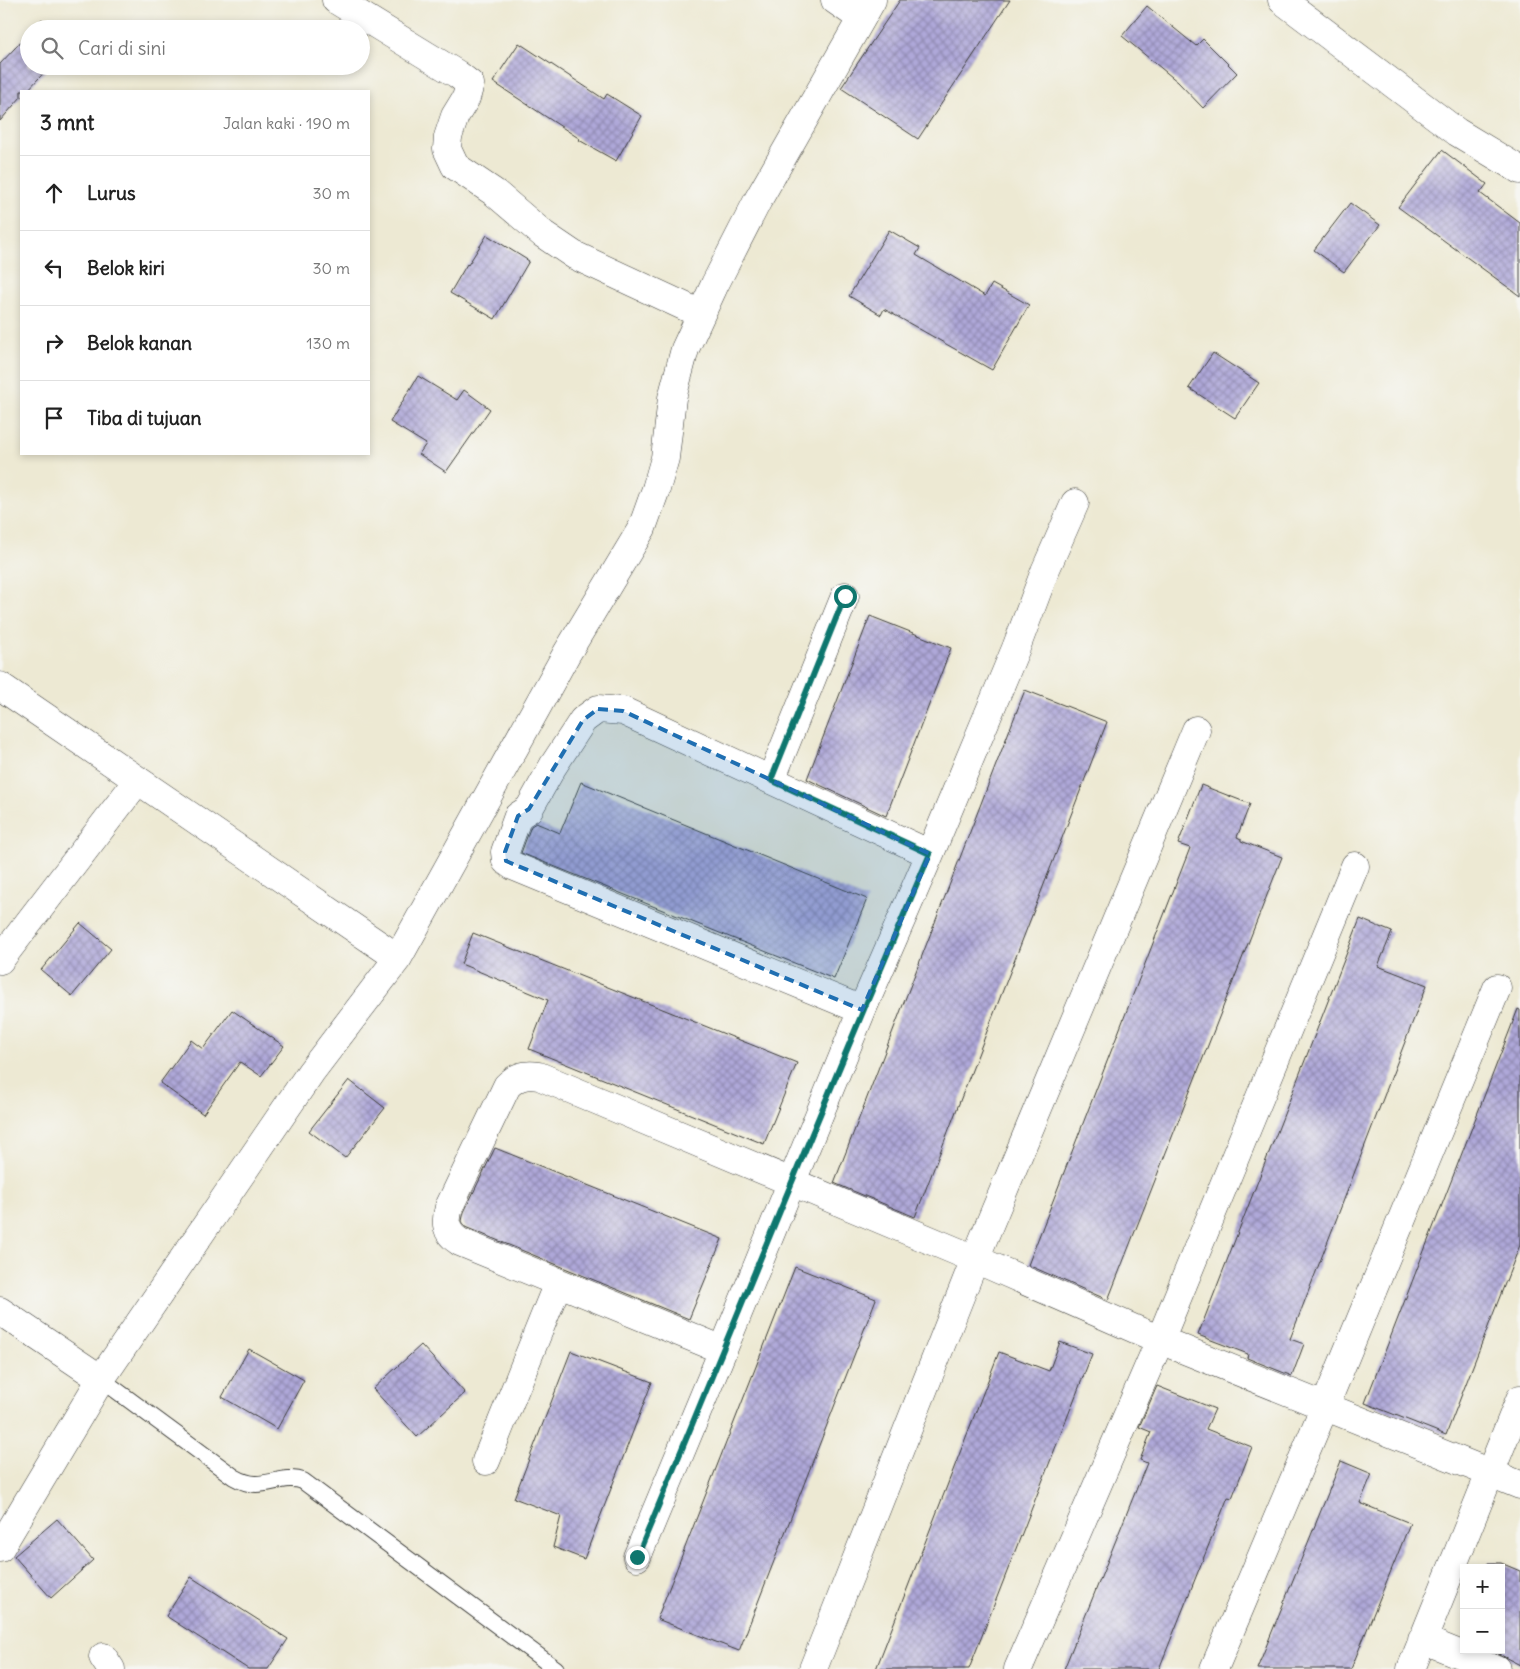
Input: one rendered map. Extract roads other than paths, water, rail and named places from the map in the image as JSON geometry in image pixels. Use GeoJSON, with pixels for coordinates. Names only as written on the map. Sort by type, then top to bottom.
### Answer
{"type":"FeatureCollection","features":[{"type":"Feature","properties":{"kind":"street"},"geometry":{"type":"LineString","coordinates":[[336,0],[369,20]]}},
{"type":"Feature","properties":{"kind":"street"},"geometry":{"type":"LineString","coordinates":[[0,1548],[101,1379],[311,1072],[398,958],[567,653],[642,528],[665,458],[672,398],[685,349],[715,284],[758,200],[866,9],[835,0]]}},
{"type":"Feature","properties":{"kind":"street"},"geometry":{"type":"LineString","coordinates":[[1282,0],[1457,132],[1520,170]]}},
{"type":"Feature","properties":{"kind":"street"},"geometry":{"type":"LineString","coordinates":[[370,21],[457,74],[470,84],[466,98],[455,116],[448,137],[447,149],[455,166],[494,192],[543,234],[574,255],[702,314]]}},
{"type":"Feature","properties":{"kind":"street"},"geometry":{"type":"LineString","coordinates":[[637,1557],[724,1350],[862,1010],[930,854],[1016,648],[1044,570],[1075,503]]}},
{"type":"Feature","properties":{"kind":"street"},"geometry":{"type":"LineString","coordinates":[[771,780],[845,596]]}},
{"type":"Feature","properties":{"kind":"street"},"geometry":{"type":"LineString","coordinates":[[0,686],[398,958]]}},
{"type":"Feature","properties":{"kind":"street"},"geometry":{"type":"LineString","coordinates":[[862,1010],[513,866],[506,861],[505,852],[518,816],[529,808],[553,766],[583,720],[598,709],[623,712],[930,854]]}},
{"type":"Feature","properties":{"kind":"street"},"geometry":{"type":"LineString","coordinates":[[813,1669],[975,1259],[1196,730]]}},
{"type":"Feature","properties":{"kind":"street"},"geometry":{"type":"LineString","coordinates":[[0,960],[138,780]]}},
{"type":"Feature","properties":{"kind":"street"},"geometry":{"type":"LineString","coordinates":[[1018,1669],[1160,1340],[1355,866]]}},
{"type":"Feature","properties":{"kind":"street"},"geometry":{"type":"LineString","coordinates":[[1214,1669],[1325,1406],[1497,988]]}},
{"type":"Feature","properties":{"kind":"street"},"geometry":{"type":"LineString","coordinates":[[724,1350],[460,1242],[449,1233],[446,1226],[449,1207],[507,1086],[520,1076],[529,1074],[539,1076],[792,1184],[975,1259],[1160,1340],[1520,1485]]}},
{"type":"Feature","properties":{"kind":"street"},"geometry":{"type":"LineString","coordinates":[[486,1461],[558,1283]]}},
{"type":"Feature","properties":{"kind":"street"},"geometry":{"type":"LineString","coordinates":[[0,1312],[101,1379]]}},
{"type":"Feature","properties":{"kind":"street"},"geometry":{"type":"LineString","coordinates":[[1411,1669],[1520,1399]]}},
{"type":"Feature","properties":{"kind":"street"},"geometry":{"type":"LineString","coordinates":[[1422,1639],[1496,1669]]}},
{"type":"Feature","properties":{"kind":"lane"},"geometry":{"type":"LineString","coordinates":[[101,1379],[238,1480],[257,1484],[290,1479],[303,1480],[556,1669]]}}]}
